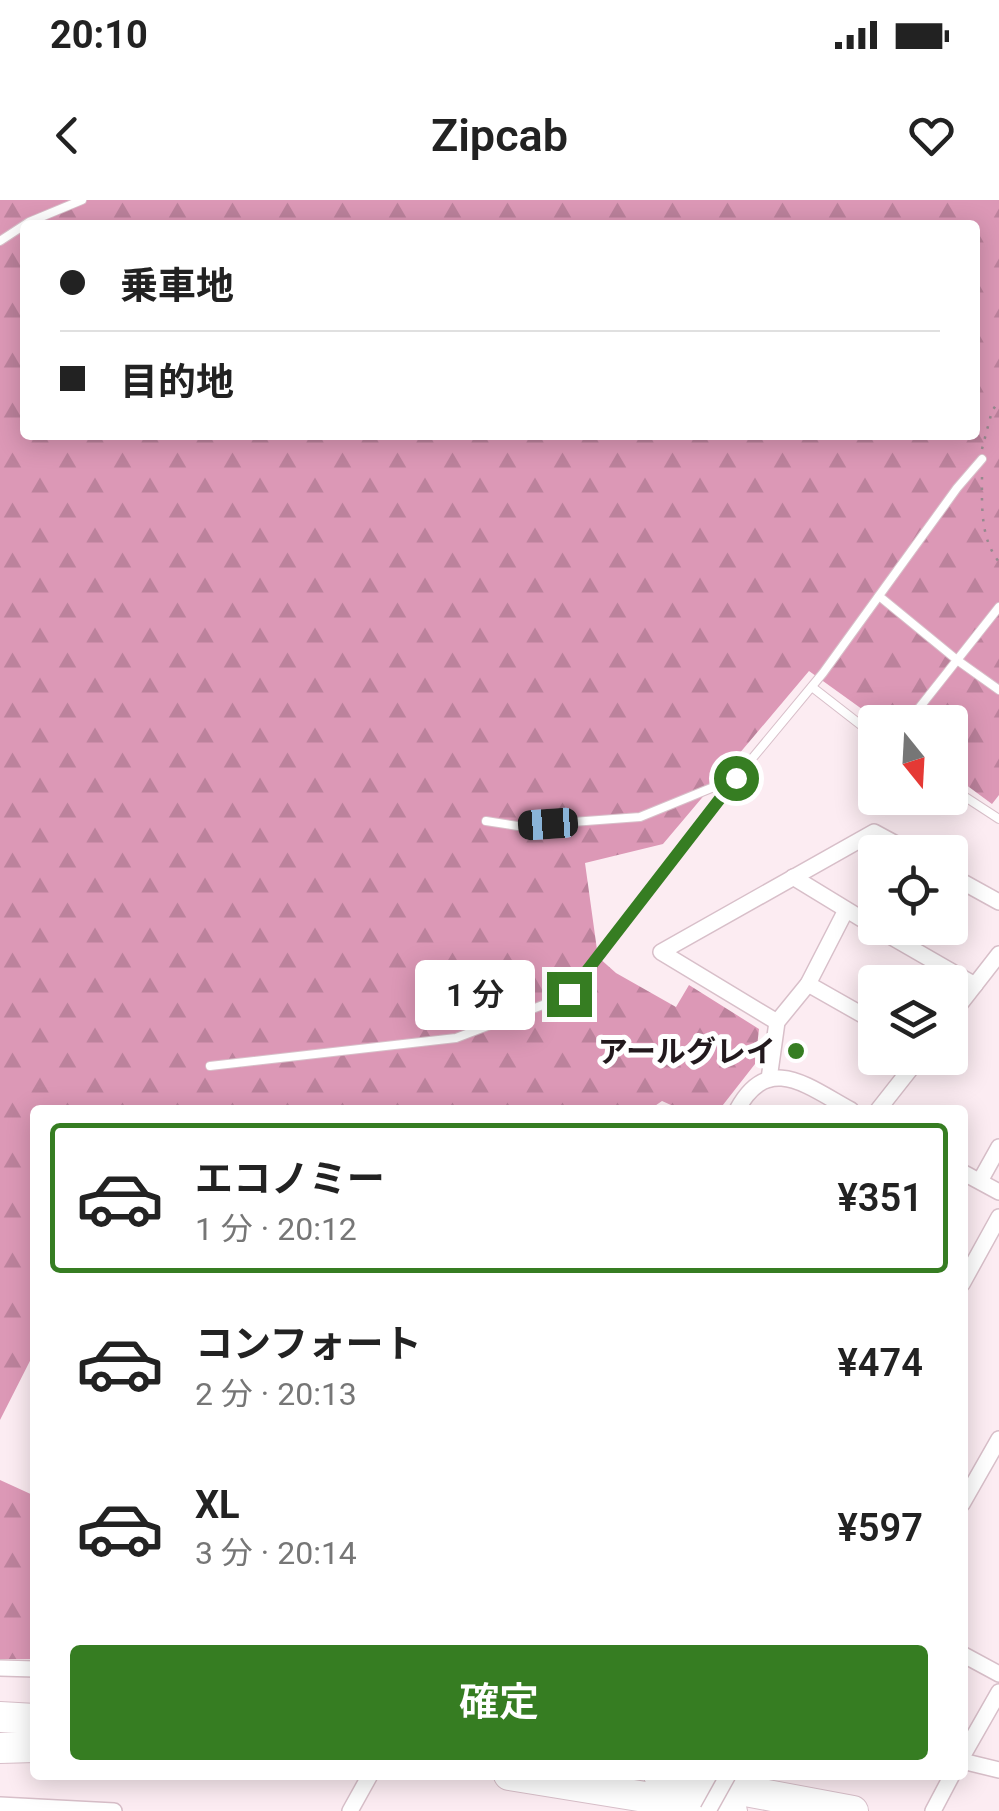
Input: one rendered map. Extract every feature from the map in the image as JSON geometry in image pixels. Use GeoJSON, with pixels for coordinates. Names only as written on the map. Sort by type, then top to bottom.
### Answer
{"type":"FeatureCollection","features":[{"type":"Feature","properties":{"kind":"highway"},"geometry":{"type":"LineString","coordinates":[[0,1717],[30,1719]]}},
{"type":"Feature","properties":{"kind":"highway"},"geometry":{"type":"LineString","coordinates":[[0,1745],[30,1745]]}},
{"type":"Feature","properties":{"kind":"highway"},"geometry":{"type":"LineString","coordinates":[[541,1780],[732,1811]]}},
{"type":"Feature","properties":{"kind":"highway"},"geometry":{"type":"LineString","coordinates":[[687,1780],[852,1811]]}},
{"type":"Feature","properties":{"kind":"street"},"geometry":{"type":"LineString","coordinates":[[778,1022],[661,952],[858,841]]}},
{"type":"Feature","properties":{"kind":"street"},"geometry":{"type":"LineString","coordinates":[[793,878],[858,917]]}},
{"type":"Feature","properties":{"kind":"street"},"geometry":{"type":"LineString","coordinates":[[968,884],[999,902]]}},
{"type":"Feature","properties":{"kind":"street"},"geometry":{"type":"LineString","coordinates":[[769,1079],[778,1022],[808,984],[846,910]]}},
{"type":"Feature","properties":{"kind":"street"},"geometry":{"type":"LineString","coordinates":[[906,945],[975,985]]}},
{"type":"Feature","properties":{"kind":"street"},"geometry":{"type":"LineString","coordinates":[[968,994],[999,954]]}},
{"type":"Feature","properties":{"kind":"street"},"geometry":{"type":"LineString","coordinates":[[808,984],[858,1012]]}},
{"type":"Feature","properties":{"kind":"street"},"geometry":{"type":"LineString","coordinates":[[882,1105],[906,1075]]}},
{"type":"Feature","properties":{"kind":"street"},"geometry":{"type":"LineString","coordinates":[[740,1105],[758,1081],[769,1079],[798,1081],[842,1105]]}},
{"type":"Feature","properties":{"kind":"street"},"geometry":{"type":"LineString","coordinates":[[980,1181],[999,1147]]}},
{"type":"Feature","properties":{"kind":"street"},"geometry":{"type":"LineString","coordinates":[[968,1175],[999,1192]]}},
{"type":"Feature","properties":{"kind":"street"},"geometry":{"type":"LineString","coordinates":[[968,1273],[999,1217]]}},
{"type":"Feature","properties":{"kind":"street"},"geometry":{"type":"LineString","coordinates":[[968,1493],[999,1439]]}},
{"type":"Feature","properties":{"kind":"street"},"geometry":{"type":"LineString","coordinates":[[968,1657],[999,1674]]}},
{"type":"Feature","properties":{"kind":"street"},"geometry":{"type":"LineString","coordinates":[[0,1668],[30,1669]]}},
{"type":"Feature","properties":{"kind":"street"},"geometry":{"type":"LineString","coordinates":[[968,1748],[999,1692]]}},
{"type":"Feature","properties":{"kind":"street"},"geometry":{"type":"LineString","coordinates":[[968,1761],[999,1770]]}},
{"type":"Feature","properties":{"kind":"street"},"geometry":{"type":"LineString","coordinates":[[354,1805],[367,1780]]}},
{"type":"Feature","properties":{"kind":"street"},"geometry":{"type":"LineString","coordinates":[[708,1811],[725,1780]]}},
{"type":"Feature","properties":{"kind":"street"},"geometry":{"type":"LineString","coordinates":[[933,1811],[949,1780]]}},
{"type":"Feature","properties":{"kind":"street"},"geometry":{"type":"LineString","coordinates":[[0,1805],[114,1811]]}},
{"type":"Feature","properties":{"kind":"lane"},"geometry":{"type":"LineString","coordinates":[[35,220],[82,200]]}},
{"type":"Feature","properties":{"kind":"lane"},"geometry":{"type":"LineString","coordinates":[[210,1066],[456,1038],[569,994],[812,686],[957,488],[982,460]]}},
{"type":"Feature","properties":{"kind":"lane"},"geometry":{"type":"LineString","coordinates":[[879,596],[999,690]]}},
{"type":"Feature","properties":{"kind":"lane"},"geometry":{"type":"LineString","coordinates":[[921,705],[999,607]]}},
{"type":"Feature","properties":{"kind":"lane"},"geometry":{"type":"LineString","coordinates":[[812,686],[858,723]]}},
{"type":"Feature","properties":{"kind":"lane"},"geometry":{"type":"LineString","coordinates":[[486,821],[518,826],[640,817],[736,778]]}},
{"type":"Feature","properties":{"kind":"lane"},"geometry":{"type":"LineString","coordinates":[[968,799],[999,819]]}},
{"type":"Feature","properties":{"kind":"path"},"geometry":{"type":"LineString","coordinates":[[999,402],[983,438],[982,460],[984,528],[999,562]]}},
{"type":"Feature","properties":{"kind":"green space"},"geometry":{"type":"Polygon","coordinates":[[[0,200],[999,200],[999,795],[992,804],[968,786],[968,705],[858,706],[809,671],[663,844],[585,863],[598,957],[616,973],[676,1007],[689,985],[759,1029],[755,1064],[723,1105],[671,1105],[662,1101],[656,1105],[30,1105],[30,1361],[0,1420],[0,200]]]}},
{"type":"Feature","properties":{"kind":"green space"},"geometry":{"type":"Polygon","coordinates":[[[0,1480],[30,1494],[30,1659],[0,1659],[0,1480]]]}},
{"type":"Feature","properties":{"kind":"place","name":"アールグレイ"},"geometry":{"type":"Point","coordinates":[796,1051]}},
{"type":"Feature","properties":{"kind":"route"},"geometry":{"type":"LineString","coordinates":[[569,994],[736,778]]}}]}
